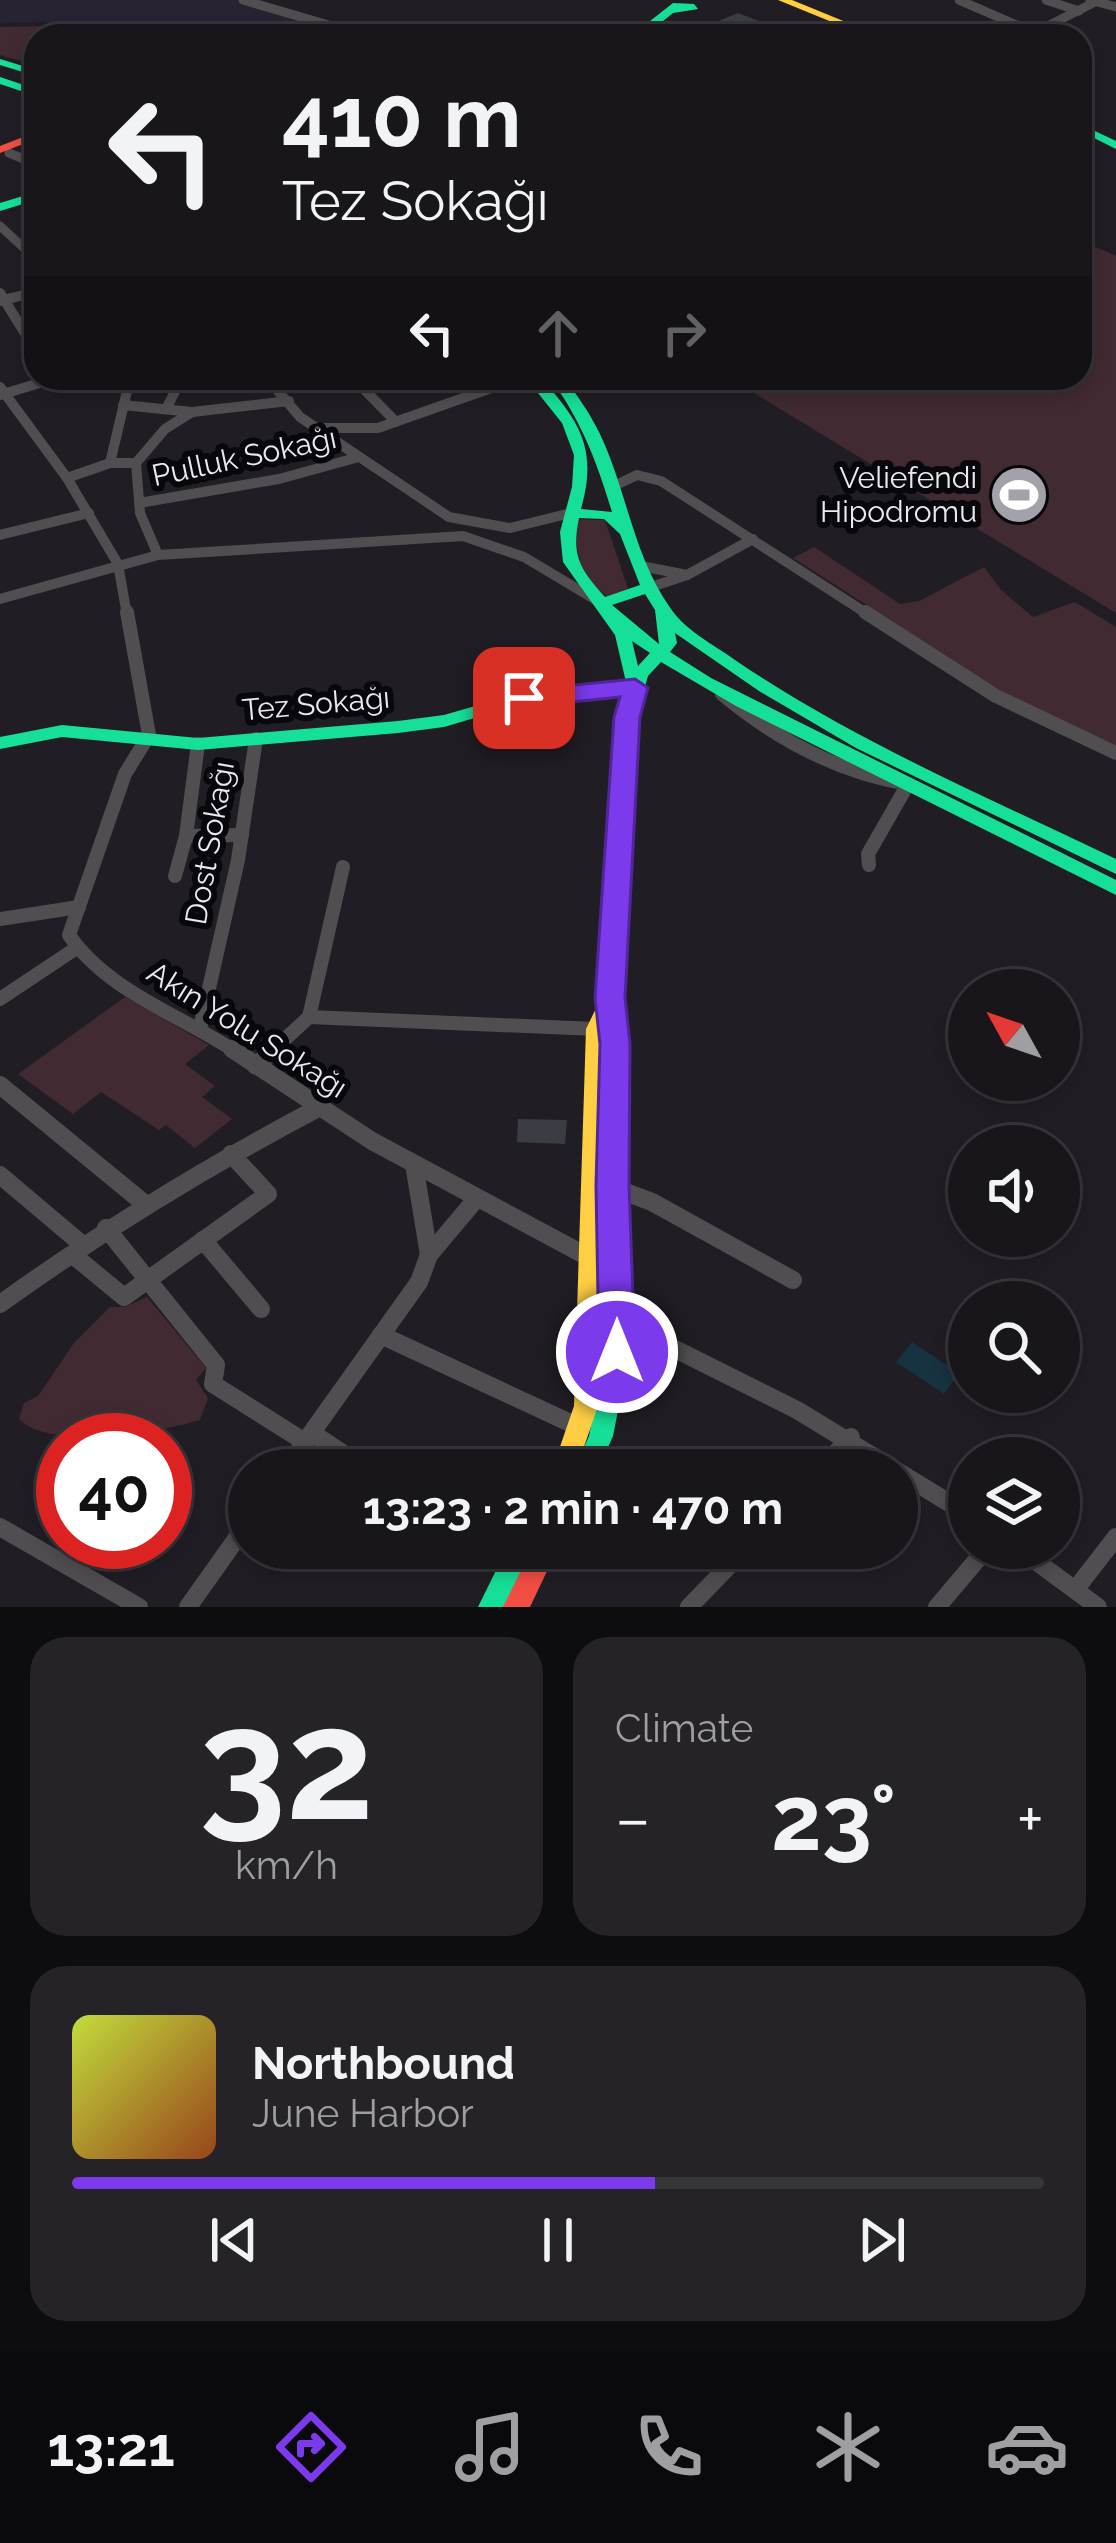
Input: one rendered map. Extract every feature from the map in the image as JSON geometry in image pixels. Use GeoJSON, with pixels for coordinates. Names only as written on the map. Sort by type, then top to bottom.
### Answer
{"type":"FeatureCollection","features":[{"type":"Feature","properties":{"kind":"main road"},"geometry":{"type":"LineString","coordinates":[[767,0],[826,24]]}},
{"type":"Feature","properties":{"kind":"main road"},"geometry":{"type":"LineString","coordinates":[[784,0],[845,24]]}},
{"type":"Feature","properties":{"kind":"main road"},"geometry":{"type":"LineString","coordinates":[[655,24],[688,6]]}},
{"type":"Feature","properties":{"kind":"main road"},"geometry":{"type":"LineString","coordinates":[[544,390],[560,407],[581,452],[583,472],[564,555],[623,635],[635,688]]}},
{"type":"Feature","properties":{"kind":"main road"},"geometry":{"type":"LineString","coordinates":[[568,390],[596,434],[648,589],[705,650],[762,688],[1116,867]]}},
{"type":"Feature","properties":{"kind":"main road"},"geometry":{"type":"LineString","coordinates":[[571,513],[608,515],[632,538]]}},
{"type":"Feature","properties":{"kind":"main road"},"geometry":{"type":"LineString","coordinates":[[594,596],[648,589]]}},
{"type":"Feature","properties":{"kind":"main road"},"geometry":{"type":"LineString","coordinates":[[594,596],[661,652],[701,675],[1116,888]]}},
{"type":"Feature","properties":{"kind":"main road"},"geometry":{"type":"LineString","coordinates":[[598,1449],[614,1395],[615,1044],[610,998],[627,717],[649,660],[669,643],[663,610]]}},
{"type":"Feature","properties":{"kind":"main road","name":"Tez Sokağı"},"geometry":{"type":"LineString","coordinates":[[0,743],[62,731],[198,744],[398,727],[444,721],[524,698],[635,688]]}},
{"type":"Feature","properties":{"kind":"main road"},"geometry":{"type":"LineString","coordinates":[[572,1449],[581,1428],[590,1349],[596,1029],[610,998]]}},
{"type":"Feature","properties":{"kind":"main road"},"geometry":{"type":"LineString","coordinates":[[592,1258],[616,1256]]}},
{"type":"Feature","properties":{"kind":"main road"},"geometry":{"type":"LineString","coordinates":[[581,1428],[603,1439]]}},
{"type":"Feature","properties":{"kind":"main road"},"geometry":{"type":"LineString","coordinates":[[491,1607],[510,1569]]}},
{"type":"Feature","properties":{"kind":"main road"},"geometry":{"type":"LineString","coordinates":[[528,1569],[532,1573]]}},
{"type":"Feature","properties":{"kind":"main road"},"geometry":{"type":"LineString","coordinates":[[516,1607],[534,1569]]}},
{"type":"Feature","properties":{"kind":"street"},"geometry":{"type":"LineString","coordinates":[[243,0],[325,24]]}},
{"type":"Feature","properties":{"kind":"street"},"geometry":{"type":"LineString","coordinates":[[1046,0],[1079,10]]}},
{"type":"Feature","properties":{"kind":"street"},"geometry":{"type":"LineString","coordinates":[[966,1],[1011,24]]}},
{"type":"Feature","properties":{"kind":"street"},"geometry":{"type":"LineString","coordinates":[[1053,24],[1092,1],[1116,8]]}},
{"type":"Feature","properties":{"kind":"street"},"geometry":{"type":"LineString","coordinates":[[1,222],[24,246]]}},
{"type":"Feature","properties":{"kind":"street"},"geometry":{"type":"LineString","coordinates":[[2,298],[24,332]]}},
{"type":"Feature","properties":{"kind":"street"},"geometry":{"type":"LineString","coordinates":[[110,464],[124,390]]}},
{"type":"Feature","properties":{"kind":"street"},"geometry":{"type":"LineString","coordinates":[[166,409],[176,390]]}},
{"type":"Feature","properties":{"kind":"street"},"geometry":{"type":"LineString","coordinates":[[278,390],[314,428],[468,532],[594,596]]}},
{"type":"Feature","properties":{"kind":"street"},"geometry":{"type":"LineString","coordinates":[[365,390],[396,422]]}},
{"type":"Feature","properties":{"kind":"street"},"geometry":{"type":"LineString","coordinates":[[314,428],[378,428],[486,390]]}},
{"type":"Feature","properties":{"kind":"street"},"geometry":{"type":"LineString","coordinates":[[0,999],[78,947],[68,935],[124,774],[149,735],[118,564],[67,478],[2,392]]}},
{"type":"Feature","properties":{"kind":"street"},"geometry":{"type":"LineString","coordinates":[[123,405],[193,412],[289,401]]}},
{"type":"Feature","properties":{"kind":"street"},"geometry":{"type":"LineString","coordinates":[[158,555],[139,503],[136,464],[165,429],[193,412]]}},
{"type":"Feature","properties":{"kind":"street","name":"Pulluk Sokağı"},"geometry":{"type":"LineString","coordinates":[[139,503],[279,478],[358,457]]}},
{"type":"Feature","properties":{"kind":"street"},"geometry":{"type":"LineString","coordinates":[[67,478],[110,464],[136,464]]}},
{"type":"Feature","properties":{"kind":"street"},"geometry":{"type":"LineString","coordinates":[[614,486],[638,475],[650,476],[986,690],[1116,753]]}},
{"type":"Feature","properties":{"kind":"street"},"geometry":{"type":"LineString","coordinates":[[0,535],[88,513]]}},
{"type":"Feature","properties":{"kind":"street"},"geometry":{"type":"LineString","coordinates":[[506,549],[502,536],[571,513]]}},
{"type":"Feature","properties":{"kind":"street"},"geometry":{"type":"LineString","coordinates":[[0,599],[158,555],[521,527]]}},
{"type":"Feature","properties":{"kind":"street"},"geometry":{"type":"LineString","coordinates":[[648,589],[687,575],[753,538]]}},
{"type":"Feature","properties":{"kind":"street"},"geometry":{"type":"LineString","coordinates":[[641,566],[687,575]]}},
{"type":"Feature","properties":{"kind":"street","name":"Dost Sokağı"},"geometry":{"type":"LineString","coordinates":[[200,1028],[242,835],[256,739]]}},
{"type":"Feature","properties":{"kind":"street"},"geometry":{"type":"LineString","coordinates":[[175,876],[186,836],[198,744]]}},
{"type":"Feature","properties":{"kind":"street"},"geometry":{"type":"LineString","coordinates":[[869,865],[868,854],[908,784]]}},
{"type":"Feature","properties":{"kind":"street"},"geometry":{"type":"LineString","coordinates":[[186,836],[242,835]]}},
{"type":"Feature","properties":{"kind":"street"},"geometry":{"type":"LineString","coordinates":[[256,1066],[309,1017],[343,867]]}},
{"type":"Feature","properties":{"kind":"street"},"geometry":{"type":"LineString","coordinates":[[0,919],[79,907]]}},
{"type":"Feature","properties":{"kind":"street","name":"Akın Yolu Sokağı"},"geometry":{"type":"LineString","coordinates":[[78,947],[147,1002],[200,1028],[414,1164],[592,1258]]}},
{"type":"Feature","properties":{"kind":"street"},"geometry":{"type":"LineString","coordinates":[[309,1017],[596,1029]]}},
{"type":"Feature","properties":{"kind":"street"},"geometry":{"type":"LineString","coordinates":[[0,1085],[145,1204]]}},
{"type":"Feature","properties":{"kind":"street"},"geometry":{"type":"LineString","coordinates":[[0,1304],[106,1228],[320,1107]]}},
{"type":"Feature","properties":{"kind":"street"},"geometry":{"type":"LineString","coordinates":[[0,1175],[124,1297],[268,1194],[231,1154]]}},
{"type":"Feature","properties":{"kind":"street"},"geometry":{"type":"LineString","coordinates":[[414,1164],[429,1255]]}},
{"type":"Feature","properties":{"kind":"street"},"geometry":{"type":"LineString","coordinates":[[612,1186],[652,1202],[793,1280]]}},
{"type":"Feature","properties":{"kind":"street"},"geometry":{"type":"LineString","coordinates":[[300,1449],[419,1282],[429,1255],[477,1198]]}},
{"type":"Feature","properties":{"kind":"street"},"geometry":{"type":"LineString","coordinates":[[106,1228],[216,1365],[213,1384],[330,1449]]}},
{"type":"Feature","properties":{"kind":"street"},"geometry":{"type":"LineString","coordinates":[[203,1240],[261,1309]]}},
{"type":"Feature","properties":{"kind":"street"},"geometry":{"type":"LineString","coordinates":[[617,1320],[722,1366],[851,1437],[948,1501]]}},
{"type":"Feature","properties":{"kind":"street"},"geometry":{"type":"LineString","coordinates":[[381,1335],[581,1428]]}},
{"type":"Feature","properties":{"kind":"street"},"geometry":{"type":"LineString","coordinates":[[840,1449],[851,1437]]}},
{"type":"Feature","properties":{"kind":"street"},"geometry":{"type":"LineString","coordinates":[[0,1527],[140,1607]]}},
{"type":"Feature","properties":{"kind":"street"},"geometry":{"type":"LineString","coordinates":[[1075,1590],[1116,1537]]}},
{"type":"Feature","properties":{"kind":"street"},"geometry":{"type":"LineString","coordinates":[[188,1607],[228,1551]]}},
{"type":"Feature","properties":{"kind":"street"},"geometry":{"type":"LineString","coordinates":[[689,1607],[726,1569]]}},
{"type":"Feature","properties":{"kind":"street"},"geometry":{"type":"LineString","coordinates":[[937,1607],[969,1569]]}},
{"type":"Feature","properties":{"kind":"street"},"geometry":{"type":"LineString","coordinates":[[1046,1569],[1098,1607]]}},
{"type":"Feature","properties":{"kind":"shaded area"},"geometry":{"type":"Polygon","coordinates":[[[0,0],[253,0],[334,24],[52,22],[0,23],[0,0]]]}},
{"type":"Feature","properties":{"kind":"shaded area"},"geometry":{"type":"Polygon","coordinates":[[[24,26],[24,62],[0,55],[0,27],[24,26]]]}},
{"type":"Feature","properties":{"kind":"shaded area","name":"Veliefendi Hipodromu"},"geometry":{"type":"Polygon","coordinates":[[[1092,245],[1116,256],[1116,613],[749,390],[1092,390],[1092,245]]]}},
{"type":"Feature","properties":{"kind":"shaded area"},"geometry":{"type":"Polygon","coordinates":[[[576,519],[605,520],[628,589],[607,596],[584,572],[576,519]]]}},
{"type":"Feature","properties":{"kind":"shaded area"},"geometry":{"type":"Polygon","coordinates":[[[814,547],[900,604],[919,601],[984,567],[1001,590],[1033,617],[1075,602],[1116,627],[1116,745],[1011,697],[793,558],[814,547]]]}},
{"type":"Feature","properties":{"kind":"shaded area"},"geometry":{"type":"Polygon","coordinates":[[[125,997],[209,1045],[185,1064],[215,1086],[202,1097],[232,1119],[195,1148],[166,1125],[159,1130],[101,1092],[73,1114],[18,1074],[125,997]]]}},
{"type":"Feature","properties":{"kind":"shaded area"},"geometry":{"type":"Polygon","coordinates":[[[147,1297],[206,1368],[196,1380],[208,1398],[200,1420],[192,1422],[192,1413],[36,1413],[36,1430],[19,1419],[24,1403],[38,1396],[74,1343],[110,1307],[125,1307],[147,1297]]]}},
{"type":"Feature","properties":{"kind":"water"},"geometry":{"type":"Polygon","coordinates":[[[912,1342],[948,1366],[948,1388],[944,1394],[896,1362],[912,1342]]]}},
{"type":"Feature","properties":{"kind":"building"},"geometry":{"type":"Polygon","coordinates":[[[738,13],[759,21],[752,24],[711,24],[738,13]]]}},
{"type":"Feature","properties":{"kind":"building"},"geometry":{"type":"Polygon","coordinates":[[[518,1119],[567,1120],[565,1144],[517,1142],[518,1119]]]}},
{"type":"Feature","properties":{"kind":"traffic: fast"},"geometry":{"type":"LineString","coordinates":[[677,5],[690,6],[693,9],[677,11],[673,8],[677,5]]}},
{"type":"Feature","properties":{"kind":"traffic: fast"},"geometry":{"type":"LineString","coordinates":[[653,24],[673,8]]}},
{"type":"Feature","properties":{"kind":"traffic: fast"},"geometry":{"type":"LineString","coordinates":[[0,62],[24,69]]}},
{"type":"Feature","properties":{"kind":"traffic: fast"},"geometry":{"type":"LineString","coordinates":[[0,80],[24,89]]}},
{"type":"Feature","properties":{"kind":"traffic: fast"},"geometry":{"type":"LineString","coordinates":[[1092,133],[1116,146]]}},
{"type":"Feature","properties":{"kind":"traffic: fast"},"geometry":{"type":"LineString","coordinates":[[0,207],[24,200]]}},
{"type":"Feature","properties":{"kind":"traffic: fast"},"geometry":{"type":"LineString","coordinates":[[544,390],[569,423],[581,455],[580,487],[568,532],[571,562],[606,608],[636,635],[742,702],[1116,888]]}},
{"type":"Feature","properties":{"kind":"traffic: fast"},"geometry":{"type":"LineString","coordinates":[[566,390],[593,434],[650,589],[679,628],[765,688],[862,744],[1116,867]]}},
{"type":"Feature","properties":{"kind":"traffic: fast"},"geometry":{"type":"LineString","coordinates":[[571,513],[608,515],[627,533]]}},
{"type":"Feature","properties":{"kind":"traffic: fast"},"geometry":{"type":"LineString","coordinates":[[601,603],[648,588]]}},
{"type":"Feature","properties":{"kind":"traffic: fast"},"geometry":{"type":"LineString","coordinates":[[595,1449],[615,1365],[610,998],[627,717],[640,674],[669,643],[663,610]]}},
{"type":"Feature","properties":{"kind":"traffic: fast"},"geometry":{"type":"LineString","coordinates":[[607,612],[623,635],[635,686]]}},
{"type":"Feature","properties":{"kind":"traffic: fast"},"geometry":{"type":"LineString","coordinates":[[0,743],[62,731],[198,744],[398,727],[444,721],[524,698],[635,687]]}},
{"type":"Feature","properties":{"kind":"traffic: fast"},"geometry":{"type":"LineString","coordinates":[[491,1607],[510,1569]]}},
{"type":"Feature","properties":{"kind":"traffic: slow"},"geometry":{"type":"LineString","coordinates":[[783,0],[844,24]]}},
{"type":"Feature","properties":{"kind":"traffic: slow"},"geometry":{"type":"LineString","coordinates":[[571,1449],[586,1406],[596,1029],[608,1003]]}},
{"type":"Feature","properties":{"kind":"traffic: jam"},"geometry":{"type":"LineString","coordinates":[[0,150],[24,140]]}},
{"type":"Feature","properties":{"kind":"traffic: jam"},"geometry":{"type":"LineString","coordinates":[[516,1607],[535,1569]]}},
{"type":"Feature","properties":{"kind":"place","name":"Veliefendi Hipodromu"},"geometry":{"type":"Point","coordinates":[1019,495]}},
{"type":"Feature","properties":{"kind":"route"},"geometry":{"type":"LineString","coordinates":[[524,698],[635,688],[627,717],[610,998],[615,1044],[612,1186],[617,1352]]}}]}
